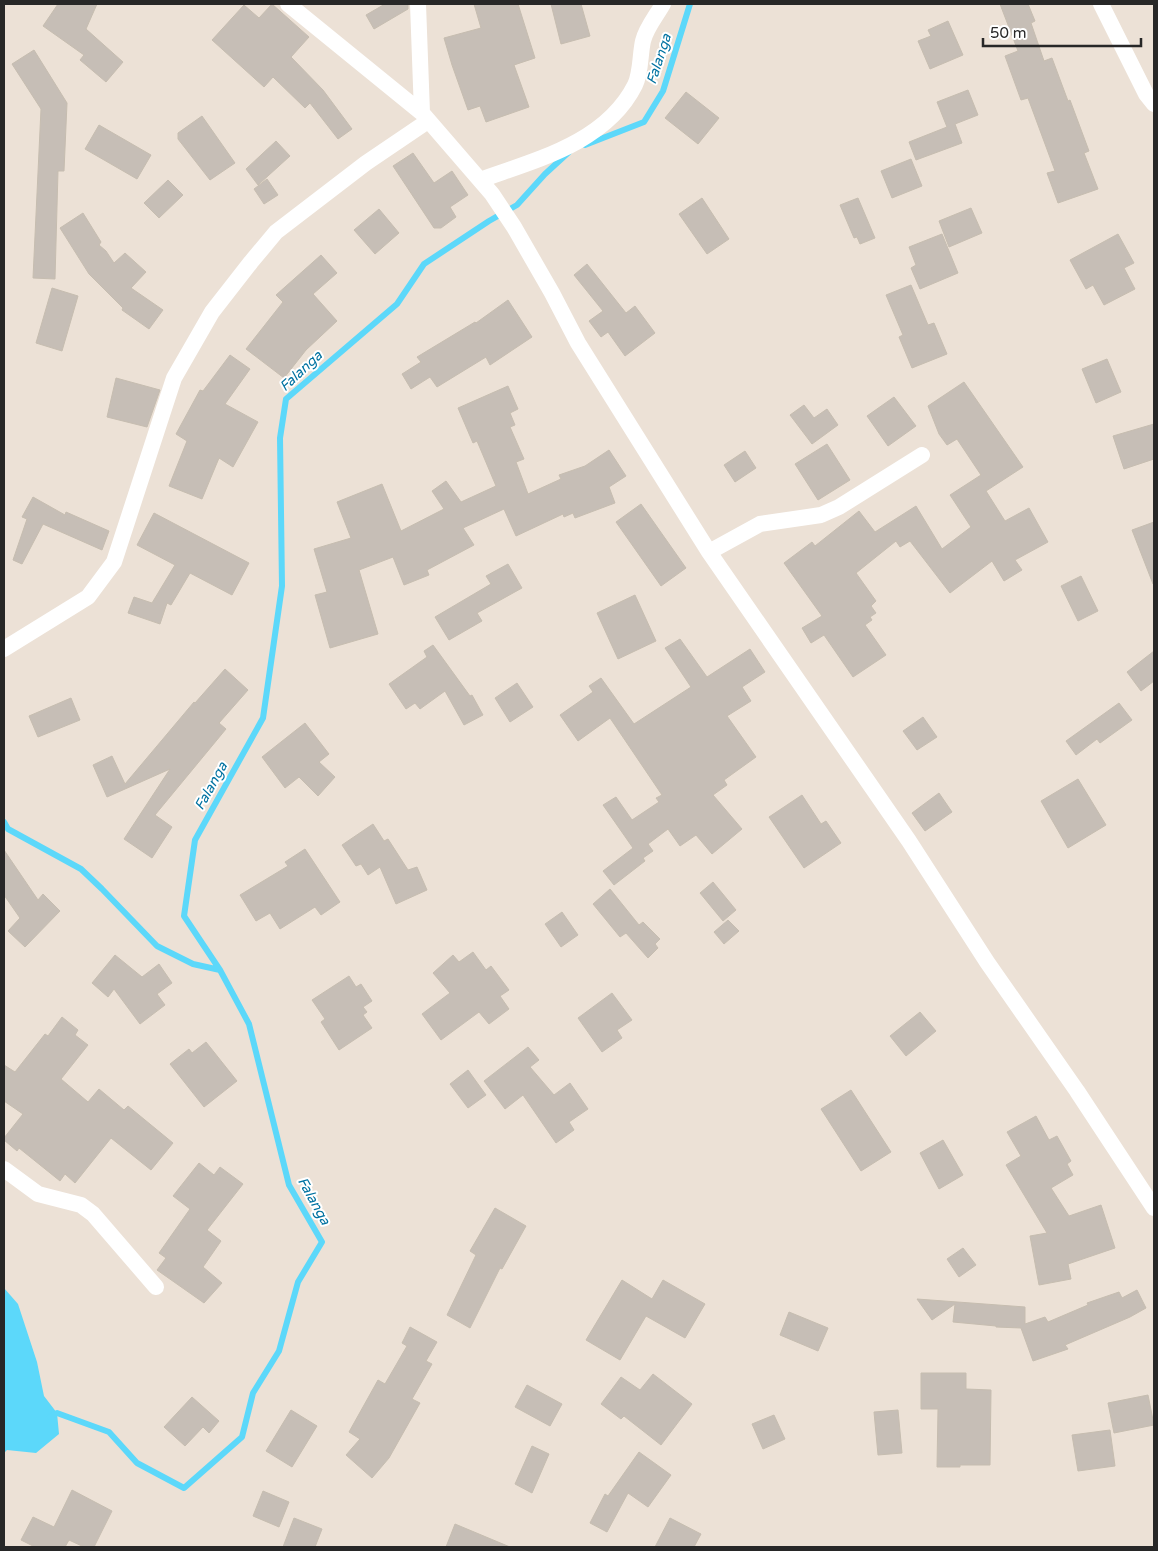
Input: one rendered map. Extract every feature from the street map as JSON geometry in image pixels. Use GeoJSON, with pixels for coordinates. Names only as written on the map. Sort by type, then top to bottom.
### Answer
{"type":"FeatureCollection","features":[{"type":"Feature","properties":{"kind":"street"},"geometry":{"type":"LineString","coordinates":[[288,4],[425,117],[492,194],[514,227],[578,343],[709,552],[909,840],[987,962],[1078,1090],[1154,1208]]}},
{"type":"Feature","properties":{"kind":"street"},"geometry":{"type":"LineString","coordinates":[[418,4],[425,117]]}},
{"type":"Feature","properties":{"kind":"street"},"geometry":{"type":"LineString","coordinates":[[480,180],[559,152],[589,134],[618,111],[636,84],[643,38],[663,4]]}},
{"type":"Feature","properties":{"kind":"street"},"geometry":{"type":"LineString","coordinates":[[1101,4],[1146,94],[1154,104]]}},
{"type":"Feature","properties":{"kind":"street"},"geometry":{"type":"LineString","coordinates":[[4,649],[88,596],[114,562],[174,378],[212,312],[251,262],[276,232],[425,117]]}},
{"type":"Feature","properties":{"kind":"street"},"geometry":{"type":"LineString","coordinates":[[709,552],[760,524],[821,515],[839,506],[922,454]]}},
{"type":"Feature","properties":{"kind":"street"},"geometry":{"type":"LineString","coordinates":[[4,1169],[38,1194],[81,1205],[93,1214],[156,1287]]}},
{"type":"Feature","properties":{"kind":"water"},"geometry":{"type":"Polygon","coordinates":[[[4,1288],[18,1304],[37,1362],[44,1396],[57,1413],[59,1434],[36,1453],[7,1450],[4,1453],[4,1288]]]}},
{"type":"Feature","properties":{"kind":"building"},"geometry":{"type":"Polygon","coordinates":[[[58,4],[97,4],[86,29],[123,62],[106,82],[80,60],[84,55],[43,26],[58,4]]]}},
{"type":"Feature","properties":{"kind":"building"},"geometry":{"type":"Polygon","coordinates":[[[272,4],[309,37],[291,57],[323,90],[352,129],[338,139],[310,103],[305,108],[273,77],[264,87],[212,40],[244,5],[259,18],[272,4]]]}},
{"type":"Feature","properties":{"kind":"building"},"geometry":{"type":"Polygon","coordinates":[[[385,4],[408,4],[408,9],[374,29],[366,15],[385,4]]]}},
{"type":"Feature","properties":{"kind":"building"},"geometry":{"type":"Polygon","coordinates":[[[474,4],[518,4],[535,58],[514,65],[529,107],[486,122],[480,106],[468,110],[444,38],[481,28],[474,4]]]}},
{"type":"Feature","properties":{"kind":"building"},"geometry":{"type":"Polygon","coordinates":[[[551,4],[581,4],[590,36],[561,44],[551,4]]]}},
{"type":"Feature","properties":{"kind":"building"},"geometry":{"type":"Polygon","coordinates":[[[1000,4],[1028,4],[1035,21],[1031,23],[1044,61],[1052,58],[1068,101],[1070,100],[1089,151],[1084,153],[1098,189],[1058,203],[1047,173],[1055,171],[1028,98],[1021,100],[1005,56],[1018,51],[1000,4]]]}},
{"type":"Feature","properties":{"kind":"building"},"geometry":{"type":"Polygon","coordinates":[[[948,21],[963,55],[930,69],[918,41],[931,36],[928,30],[948,21]]]}},
{"type":"Feature","properties":{"kind":"building"},"geometry":{"type":"Polygon","coordinates":[[[34,50],[67,103],[64,171],[58,171],[55,279],[33,278],[41,109],[12,64],[34,50]]]}},
{"type":"Feature","properties":{"kind":"building"},"geometry":{"type":"Polygon","coordinates":[[[968,90],[978,115],[955,124],[962,143],[916,160],[909,142],[947,127],[937,102],[968,90]]]}},
{"type":"Feature","properties":{"kind":"building"},"geometry":{"type":"Polygon","coordinates":[[[686,92],[719,118],[698,144],[665,118],[686,92]]]}},
{"type":"Feature","properties":{"kind":"building"},"geometry":{"type":"Polygon","coordinates":[[[202,116],[235,163],[210,180],[178,139],[178,133],[202,116]]]}},
{"type":"Feature","properties":{"kind":"building"},"geometry":{"type":"Polygon","coordinates":[[[99,125],[151,155],[137,179],[85,149],[99,125]]]}},
{"type":"Feature","properties":{"kind":"building"},"geometry":{"type":"Polygon","coordinates":[[[276,141],[290,156],[258,185],[246,169],[276,141]]]}},
{"type":"Feature","properties":{"kind":"building"},"geometry":{"type":"Polygon","coordinates":[[[413,153],[434,183],[452,171],[468,195],[450,207],[456,217],[441,228],[434,228],[393,166],[413,153]]]}},
{"type":"Feature","properties":{"kind":"building"},"geometry":{"type":"Polygon","coordinates":[[[911,159],[922,186],[892,198],[881,171],[911,159]]]}},
{"type":"Feature","properties":{"kind":"building"},"geometry":{"type":"Polygon","coordinates":[[[267,179],[278,195],[264,204],[254,189],[267,179]]]}},
{"type":"Feature","properties":{"kind":"building"},"geometry":{"type":"Polygon","coordinates":[[[168,180],[183,195],[159,218],[144,203],[168,180]]]}},
{"type":"Feature","properties":{"kind":"building"},"geometry":{"type":"Polygon","coordinates":[[[702,198],[729,239],[707,254],[679,214],[702,198]]]}},
{"type":"Feature","properties":{"kind":"building"},"geometry":{"type":"Polygon","coordinates":[[[858,198],[875,238],[860,244],[857,237],[854,238],[840,205],[858,198]]]}},
{"type":"Feature","properties":{"kind":"building"},"geometry":{"type":"Polygon","coordinates":[[[971,208],[982,233],[949,247],[939,221],[971,208]]]}},
{"type":"Feature","properties":{"kind":"building"},"geometry":{"type":"Polygon","coordinates":[[[379,209],[399,233],[375,254],[354,230],[379,209]]]}},
{"type":"Feature","properties":{"kind":"building"},"geometry":{"type":"Polygon","coordinates":[[[83,213],[101,242],[99,245],[106,251],[114,263],[125,253],[146,272],[131,288],[163,310],[149,329],[122,310],[123,308],[89,274],[60,228],[83,213]]]}},
{"type":"Feature","properties":{"kind":"building"},"geometry":{"type":"Polygon","coordinates":[[[942,234],[958,273],[920,289],[911,268],[916,265],[909,247],[942,234]]]}},
{"type":"Feature","properties":{"kind":"building"},"geometry":{"type":"Polygon","coordinates":[[[1118,234],[1134,263],[1124,268],[1135,289],[1104,305],[1093,285],[1086,289],[1070,260],[1118,234]]]}},
{"type":"Feature","properties":{"kind":"building"},"geometry":{"type":"Polygon","coordinates":[[[321,255],[337,273],[313,294],[337,321],[306,350],[284,378],[246,349],[283,302],[276,295],[321,255]]]}},
{"type":"Feature","properties":{"kind":"building"},"geometry":{"type":"Polygon","coordinates":[[[587,264],[626,313],[635,306],[655,333],[625,356],[608,332],[601,337],[589,321],[603,311],[574,275],[587,264]]]}},
{"type":"Feature","properties":{"kind":"building"},"geometry":{"type":"Polygon","coordinates":[[[911,285],[928,325],[934,323],[947,354],[912,368],[899,337],[903,335],[886,295],[911,285]]]}},
{"type":"Feature","properties":{"kind":"building"},"geometry":{"type":"Polygon","coordinates":[[[52,288],[78,296],[62,351],[36,343],[52,288]]]}},
{"type":"Feature","properties":{"kind":"building"},"geometry":{"type":"Polygon","coordinates":[[[508,300],[532,337],[490,365],[486,357],[437,387],[430,377],[411,389],[402,374],[421,362],[417,357],[476,323],[508,300]]]}},
{"type":"Feature","properties":{"kind":"building"},"geometry":{"type":"Polygon","coordinates":[[[230,355],[250,369],[225,404],[258,422],[233,467],[219,458],[202,499],[169,486],[187,441],[176,434],[200,390],[203,391],[230,355]]]}},
{"type":"Feature","properties":{"kind":"building"},"geometry":{"type":"Polygon","coordinates":[[[1107,359],[1121,392],[1096,403],[1082,369],[1107,359]]]}},
{"type":"Feature","properties":{"kind":"building"},"geometry":{"type":"Polygon","coordinates":[[[116,378],[160,390],[147,427],[107,417],[116,378]]]}},
{"type":"Feature","properties":{"kind":"building"},"geometry":{"type":"Polygon","coordinates":[[[964,382],[1023,467],[986,491],[1005,521],[1029,508],[1048,542],[1015,560],[1022,570],[1004,581],[992,561],[950,593],[910,541],[900,547],[896,541],[856,573],[876,601],[871,606],[876,613],[870,617],[872,620],[865,625],[886,655],[853,677],[824,635],[811,643],[802,628],[822,616],[784,563],[812,542],[815,546],[859,511],[875,532],[916,506],[942,549],[971,527],[950,495],[981,475],[957,439],[947,445],[939,434],[928,406],[964,382]]]}},
{"type":"Feature","properties":{"kind":"building"},"geometry":{"type":"Polygon","coordinates":[[[508,386],[518,409],[510,413],[515,425],[510,427],[524,459],[516,462],[528,494],[561,479],[559,475],[585,466],[609,450],[626,476],[609,487],[615,503],[575,518],[573,513],[564,517],[563,514],[516,536],[504,509],[463,528],[474,545],[427,570],[429,575],[404,585],[393,557],[359,570],[378,634],[330,648],[315,595],[327,592],[314,549],[351,538],[337,502],[382,484],[401,531],[444,509],[432,491],[446,481],[461,502],[496,486],[477,441],[473,443],[458,408],[508,386]]]}},
{"type":"Feature","properties":{"kind":"building"},"geometry":{"type":"Polygon","coordinates":[[[894,397],[916,426],[888,446],[867,416],[894,397]]]}},
{"type":"Feature","properties":{"kind":"building"},"geometry":{"type":"Polygon","coordinates":[[[804,405],[814,418],[827,409],[838,425],[812,444],[790,415],[804,405]]]}},
{"type":"Feature","properties":{"kind":"building"},"geometry":{"type":"Polygon","coordinates":[[[1154,424],[1154,459],[1124,469],[1113,436],[1154,424]]]}},
{"type":"Feature","properties":{"kind":"building"},"geometry":{"type":"Polygon","coordinates":[[[827,444],[850,480],[818,500],[795,464],[827,444]]]}},
{"type":"Feature","properties":{"kind":"building"},"geometry":{"type":"Polygon","coordinates":[[[745,451],[756,468],[735,482],[724,465],[745,451]]]}},
{"type":"Feature","properties":{"kind":"building"},"geometry":{"type":"Polygon","coordinates":[[[33,497],[65,515],[66,512],[109,531],[102,550],[43,524],[22,564],[13,560],[27,519],[22,517],[33,497]]]}},
{"type":"Feature","properties":{"kind":"building"},"geometry":{"type":"Polygon","coordinates":[[[641,504],[686,568],[661,586],[616,522],[641,504]]]}},
{"type":"Feature","properties":{"kind":"building"},"geometry":{"type":"Polygon","coordinates":[[[154,513],[249,563],[232,595],[190,573],[171,605],[167,603],[160,624],[128,613],[134,597],[152,603],[175,565],[137,545],[154,513]]]}},
{"type":"Feature","properties":{"kind":"building"},"geometry":{"type":"Polygon","coordinates":[[[1154,522],[1154,584],[1153,584],[1132,530],[1154,522]]]}},
{"type":"Feature","properties":{"kind":"building"},"geometry":{"type":"Polygon","coordinates":[[[508,564],[522,588],[477,613],[482,621],[449,640],[435,617],[491,584],[486,576],[508,564]]]}},
{"type":"Feature","properties":{"kind":"building"},"geometry":{"type":"Polygon","coordinates":[[[1081,576],[1098,611],[1078,621],[1061,586],[1081,576]]]}},
{"type":"Feature","properties":{"kind":"building"},"geometry":{"type":"Polygon","coordinates":[[[635,595],[656,641],[618,659],[597,613],[635,595]]]}},
{"type":"Feature","properties":{"kind":"building"},"geometry":{"type":"Polygon","coordinates":[[[680,639],[707,677],[750,649],[765,672],[742,687],[751,701],[727,716],[756,757],[724,780],[727,785],[713,795],[742,829],[712,854],[696,835],[680,846],[668,829],[648,844],[653,851],[643,858],[645,861],[614,885],[603,871],[633,848],[603,805],[616,797],[632,820],[659,802],[656,798],[662,795],[610,718],[578,741],[560,715],[593,692],[589,686],[601,678],[634,724],[691,687],[665,648],[680,639]]]}},
{"type":"Feature","properties":{"kind":"building"},"geometry":{"type":"Polygon","coordinates":[[[433,645],[470,696],[472,695],[483,715],[464,725],[445,691],[420,709],[415,703],[406,709],[389,684],[427,657],[424,651],[433,645]]]}},
{"type":"Feature","properties":{"kind":"building"},"geometry":{"type":"Polygon","coordinates":[[[1154,651],[1154,681],[1141,691],[1127,672],[1154,651]]]}},
{"type":"Feature","properties":{"kind":"building"},"geometry":{"type":"Polygon","coordinates":[[[225,669],[248,690],[219,723],[226,729],[155,815],[172,827],[152,858],[124,839],[170,769],[107,797],[93,765],[112,756],[125,784],[194,702],[225,669]]]}},
{"type":"Feature","properties":{"kind":"building"},"geometry":{"type":"Polygon","coordinates":[[[517,683],[533,707],[510,722],[495,698],[517,683]]]}},
{"type":"Feature","properties":{"kind":"building"},"geometry":{"type":"Polygon","coordinates":[[[71,698],[80,720],[38,737],[29,716],[71,698]]]}},
{"type":"Feature","properties":{"kind":"building"},"geometry":{"type":"Polygon","coordinates":[[[1119,703],[1132,720],[1100,743],[1097,739],[1076,755],[1066,741],[1119,703]]]}},
{"type":"Feature","properties":{"kind":"building"},"geometry":{"type":"Polygon","coordinates":[[[923,717],[937,737],[917,750],[903,731],[923,717]]]}},
{"type":"Feature","properties":{"kind":"building"},"geometry":{"type":"Polygon","coordinates":[[[305,723],[329,754],[319,762],[335,777],[318,796],[299,777],[285,788],[262,757],[305,723]]]}},
{"type":"Feature","properties":{"kind":"building"},"geometry":{"type":"Polygon","coordinates":[[[1078,779],[1106,825],[1068,848],[1041,801],[1078,779]]]}},
{"type":"Feature","properties":{"kind":"building"},"geometry":{"type":"Polygon","coordinates":[[[939,793],[952,812],[925,831],[912,813],[939,793]]]}},
{"type":"Feature","properties":{"kind":"building"},"geometry":{"type":"Polygon","coordinates":[[[802,795],[821,824],[826,821],[841,843],[804,868],[769,817],[802,795]]]}},
{"type":"Feature","properties":{"kind":"building"},"geometry":{"type":"Polygon","coordinates":[[[373,824],[384,841],[388,839],[408,870],[417,867],[427,890],[396,904],[380,867],[368,875],[361,864],[356,866],[342,845],[373,824]]]}},
{"type":"Feature","properties":{"kind":"building"},"geometry":{"type":"Polygon","coordinates":[[[305,849],[340,902],[321,915],[315,907],[280,929],[270,913],[256,921],[240,895],[288,866],[285,862],[305,849]]]}},
{"type":"Feature","properties":{"kind":"building"},"geometry":{"type":"Polygon","coordinates":[[[4,850],[38,900],[43,894],[60,911],[25,947],[8,931],[20,918],[4,895],[4,850]]]}},
{"type":"Feature","properties":{"kind":"building"},"geometry":{"type":"Polygon","coordinates":[[[713,882],[736,910],[723,921],[700,893],[713,882]]]}},
{"type":"Feature","properties":{"kind":"building"},"geometry":{"type":"Polygon","coordinates":[[[610,889],[639,925],[643,922],[660,939],[655,944],[658,948],[648,958],[626,933],[620,937],[593,904],[610,889]]]}},
{"type":"Feature","properties":{"kind":"building"},"geometry":{"type":"Polygon","coordinates":[[[562,912],[578,935],[561,947],[545,924],[562,912]]]}},
{"type":"Feature","properties":{"kind":"building"},"geometry":{"type":"Polygon","coordinates":[[[728,920],[739,931],[724,944],[714,932],[728,920]]]}},
{"type":"Feature","properties":{"kind":"building"},"geometry":{"type":"Polygon","coordinates":[[[473,952],[486,970],[491,966],[509,990],[500,996],[509,1009],[489,1024],[479,1012],[441,1040],[422,1014],[450,993],[433,973],[453,955],[459,962],[473,952]]]}},
{"type":"Feature","properties":{"kind":"building"},"geometry":{"type":"Polygon","coordinates":[[[115,955],[142,977],[159,964],[172,983],[157,994],[165,1005],[140,1024],[114,989],[108,997],[92,983],[115,955]]]}},
{"type":"Feature","properties":{"kind":"building"},"geometry":{"type":"Polygon","coordinates":[[[349,976],[356,987],[361,984],[372,1001],[363,1007],[367,1012],[363,1015],[372,1028],[339,1050],[321,1022],[325,1019],[312,1000],[349,976]]]}},
{"type":"Feature","properties":{"kind":"building"},"geometry":{"type":"Polygon","coordinates":[[[612,993],[632,1020],[617,1030],[622,1038],[602,1052],[578,1018],[612,993]]]}},
{"type":"Feature","properties":{"kind":"building"},"geometry":{"type":"Polygon","coordinates":[[[920,1012],[936,1031],[906,1056],[890,1036],[920,1012]]]}},
{"type":"Feature","properties":{"kind":"building"},"geometry":{"type":"Polygon","coordinates":[[[62,1017],[78,1030],[75,1035],[88,1045],[61,1079],[88,1102],[99,1089],[124,1110],[128,1106],[173,1143],[151,1170],[111,1138],[75,1183],[65,1174],[60,1181],[19,1148],[17,1151],[4,1140],[23,1114],[4,1101],[4,1065],[15,1072],[45,1034],[48,1036],[62,1017]]]}},
{"type":"Feature","properties":{"kind":"building"},"geometry":{"type":"Polygon","coordinates":[[[206,1042],[237,1081],[204,1107],[170,1064],[189,1049],[192,1053],[206,1042]]]}},
{"type":"Feature","properties":{"kind":"building"},"geometry":{"type":"Polygon","coordinates":[[[528,1047],[539,1060],[530,1067],[554,1095],[570,1083],[588,1109],[569,1122],[574,1130],[556,1143],[523,1095],[505,1109],[484,1081],[528,1047]]]}},
{"type":"Feature","properties":{"kind":"building"},"geometry":{"type":"Polygon","coordinates":[[[468,1070],[486,1095],[468,1108],[450,1084],[468,1070]]]}},
{"type":"Feature","properties":{"kind":"building"},"geometry":{"type":"Polygon","coordinates":[[[851,1090],[891,1152],[861,1171],[821,1109],[851,1090]]]}},
{"type":"Feature","properties":{"kind":"building"},"geometry":{"type":"Polygon","coordinates":[[[1036,1116],[1049,1140],[1057,1136],[1071,1161],[1067,1164],[1073,1175],[1051,1188],[1069,1216],[1101,1205],[1115,1248],[1068,1264],[1071,1279],[1039,1285],[1030,1236],[1047,1233],[1006,1165],[1021,1156],[1007,1132],[1036,1116]]]}},
{"type":"Feature","properties":{"kind":"building"},"geometry":{"type":"Polygon","coordinates":[[[943,1140],[963,1175],[939,1189],[920,1153],[943,1140]]]}},
{"type":"Feature","properties":{"kind":"building"},"geometry":{"type":"Polygon","coordinates":[[[199,1163],[214,1175],[220,1167],[243,1184],[207,1230],[221,1241],[203,1267],[222,1283],[204,1303],[157,1270],[166,1258],[159,1253],[190,1209],[173,1196],[199,1163]]]}},
{"type":"Feature","properties":{"kind":"building"},"geometry":{"type":"Polygon","coordinates":[[[495,1208],[526,1226],[502,1269],[500,1268],[470,1328],[447,1315],[476,1255],[470,1251],[495,1208]]]}},
{"type":"Feature","properties":{"kind":"building"},"geometry":{"type":"Polygon","coordinates":[[[963,1248],[976,1265],[959,1277],[947,1259],[963,1248]]]}},
{"type":"Feature","properties":{"kind":"building"},"geometry":{"type":"Polygon","coordinates":[[[622,1280],[652,1299],[663,1280],[705,1304],[685,1338],[646,1316],[620,1360],[586,1340],[622,1280]]]}},
{"type":"Feature","properties":{"kind":"building"},"geometry":{"type":"Polygon","coordinates":[[[1137,1290],[1146,1308],[1130,1317],[1065,1345],[1068,1349],[1033,1361],[1021,1328],[953,1322],[955,1304],[932,1320],[917,1299],[1025,1307],[1025,1324],[1045,1317],[1048,1322],[1088,1305],[1087,1303],[1119,1292],[1122,1298],[1137,1290]]]}},
{"type":"Feature","properties":{"kind":"building"},"geometry":{"type":"Polygon","coordinates":[[[789,1312],[828,1328],[818,1351],[780,1335],[789,1312]]]}},
{"type":"Feature","properties":{"kind":"building"},"geometry":{"type":"Polygon","coordinates":[[[410,1327],[437,1342],[426,1361],[432,1364],[412,1399],[420,1403],[389,1458],[372,1478],[346,1455],[360,1439],[349,1432],[378,1380],[385,1384],[407,1346],[402,1343],[410,1327]]]}},
{"type":"Feature","properties":{"kind":"building"},"geometry":{"type":"Polygon","coordinates":[[[921,1373],[966,1373],[966,1389],[991,1390],[990,1465],[937,1467],[938,1409],[921,1409],[921,1373]]]}},
{"type":"Feature","properties":{"kind":"building"},"geometry":{"type":"Polygon","coordinates":[[[653,1374],[692,1404],[661,1445],[624,1416],[621,1419],[601,1404],[621,1377],[640,1390],[653,1374]]]}},
{"type":"Feature","properties":{"kind":"building"},"geometry":{"type":"Polygon","coordinates":[[[527,1385],[562,1404],[550,1426],[515,1407],[527,1385]]]}},
{"type":"Feature","properties":{"kind":"building"},"geometry":{"type":"Polygon","coordinates":[[[1148,1395],[1154,1425],[1114,1433],[1108,1403],[1148,1395]]]}},
{"type":"Feature","properties":{"kind":"building"},"geometry":{"type":"Polygon","coordinates":[[[192,1397],[219,1421],[209,1433],[203,1427],[185,1446],[164,1427],[192,1397]]]}},
{"type":"Feature","properties":{"kind":"building"},"geometry":{"type":"Polygon","coordinates":[[[291,1410],[317,1426],[292,1467],[266,1451],[291,1410]]]}},
{"type":"Feature","properties":{"kind":"building"},"geometry":{"type":"Polygon","coordinates":[[[898,1410],[902,1453],[878,1455],[874,1412],[898,1410]]]}},
{"type":"Feature","properties":{"kind":"building"},"geometry":{"type":"Polygon","coordinates":[[[774,1415],[785,1439],[763,1449],[752,1424],[774,1415]]]}},
{"type":"Feature","properties":{"kind":"building"},"geometry":{"type":"Polygon","coordinates":[[[1110,1430],[1115,1466],[1078,1471],[1072,1435],[1110,1430]]]}},
{"type":"Feature","properties":{"kind":"building"},"geometry":{"type":"Polygon","coordinates":[[[532,1446],[549,1454],[532,1493],[515,1484],[532,1446]]]}},
{"type":"Feature","properties":{"kind":"building"},"geometry":{"type":"Polygon","coordinates":[[[639,1452],[671,1475],[648,1507],[628,1493],[607,1532],[590,1523],[605,1494],[608,1496],[639,1452]]]}},
{"type":"Feature","properties":{"kind":"building"},"geometry":{"type":"Polygon","coordinates":[[[72,1490],[112,1511],[94,1547],[84,1547],[69,1540],[65,1547],[35,1547],[21,1540],[33,1517],[54,1527],[72,1490]]]}},
{"type":"Feature","properties":{"kind":"building"},"geometry":{"type":"Polygon","coordinates":[[[263,1491],[289,1502],[279,1527],[253,1516],[263,1491]]]}},
{"type":"Feature","properties":{"kind":"building"},"geometry":{"type":"Polygon","coordinates":[[[294,1518],[322,1529],[315,1547],[283,1547],[294,1518]]]}},
{"type":"Feature","properties":{"kind":"building"},"geometry":{"type":"Polygon","coordinates":[[[670,1518],[701,1534],[694,1547],[655,1547],[670,1518]]]}},
{"type":"Feature","properties":{"kind":"building"},"geometry":{"type":"Polygon","coordinates":[[[455,1524],[510,1547],[446,1547],[455,1524]]]}},
{"type":"Feature","properties":{"kind":"waterway","name":"Falanga"},"geometry":{"type":"LineString","coordinates":[[585,145],[644,122],[663,91],[690,4]]}},
{"type":"Feature","properties":{"kind":"waterway","name":"Falanga"},"geometry":{"type":"LineString","coordinates":[[50,1417],[57,1413],[109,1432],[137,1463],[184,1488],[242,1437],[253,1393],[279,1351],[298,1282],[322,1242],[289,1185],[249,1024],[220,970],[184,916],[195,840],[263,718],[282,586],[280,438],[286,399],[397,304],[424,264],[517,205],[545,174],[569,152]]}},
{"type":"Feature","properties":{"kind":"waterway"},"geometry":{"type":"LineString","coordinates":[[4,822],[8,829],[81,869],[157,946],[193,964],[220,970]]}}]}
